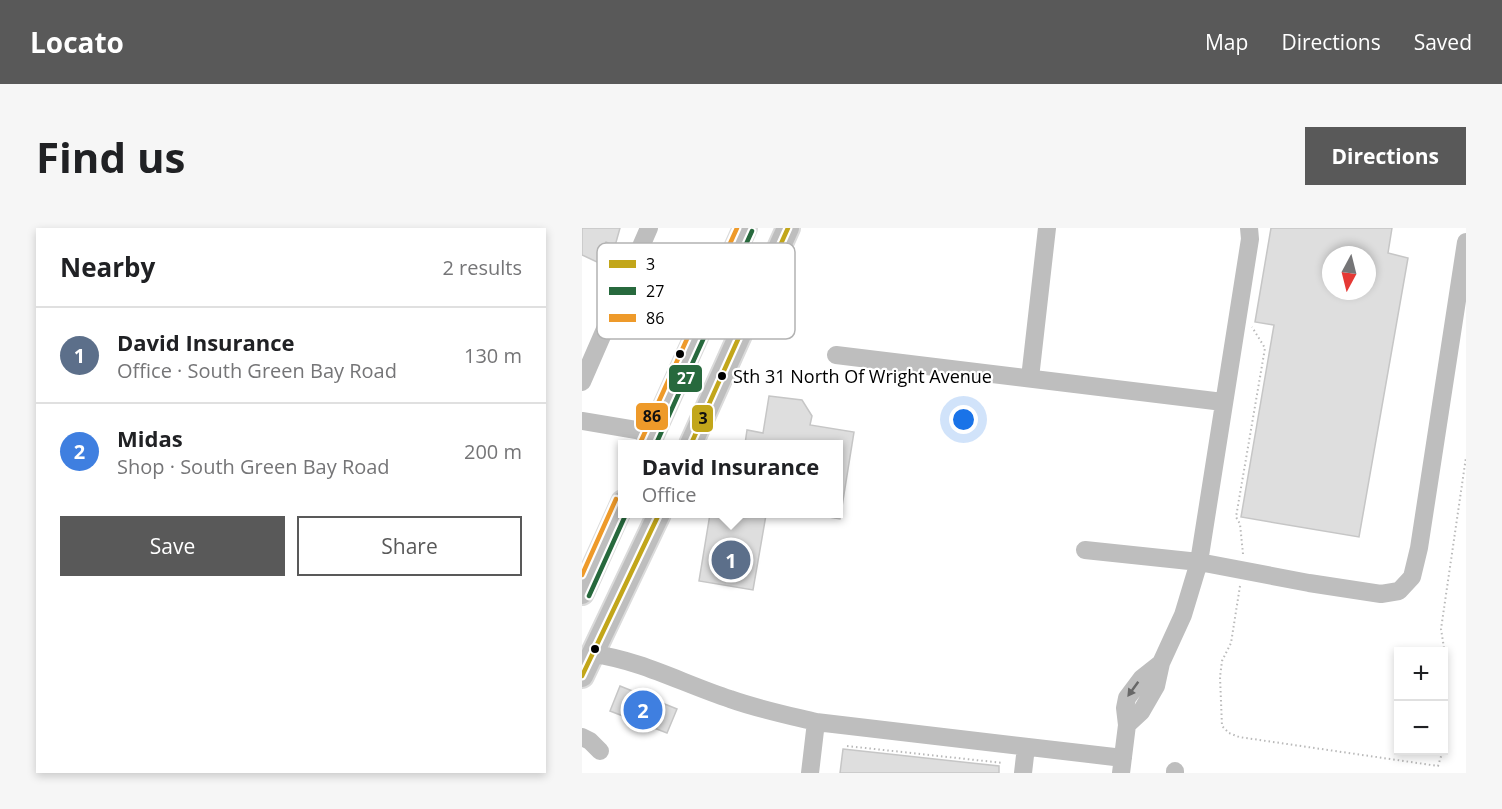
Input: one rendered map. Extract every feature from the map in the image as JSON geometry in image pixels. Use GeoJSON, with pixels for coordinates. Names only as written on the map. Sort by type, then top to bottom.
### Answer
{"type":"FeatureCollection","features":[{"type":"Feature","properties":{"kind":"main road"},"geometry":{"type":"LineString","coordinates":[[738,243],[745,228]]}},
{"type":"Feature","properties":{"kind":"main road"},"geometry":{"type":"LineString","coordinates":[[781,243],[788,228]]}},
{"type":"Feature","properties":{"kind":"main road"},"geometry":{"type":"LineString","coordinates":[[651,439],[696,339]]}},
{"type":"Feature","properties":{"kind":"main road"},"geometry":{"type":"LineString","coordinates":[[693,440],[738,339]]}},
{"type":"Feature","properties":{"kind":"main road"},"geometry":{"type":"LineString","coordinates":[[582,593],[618,513]]}},
{"type":"Feature","properties":{"kind":"main road"},"geometry":{"type":"LineString","coordinates":[[582,676],[657,518]]}},
{"type":"Feature","properties":{"kind":"lane"},"geometry":{"type":"LineString","coordinates":[[642,243],[649,228]]}},
{"type":"Feature","properties":{"kind":"lane"},"geometry":{"type":"LineString","coordinates":[[1030,378],[1047,228]]}},
{"type":"Feature","properties":{"kind":"lane"},"geometry":{"type":"LineString","coordinates":[[593,654],[616,657],[766,711],[816,722],[1026,747],[1122,765],[1127,725],[1125,708],[1127,698],[1142,678],[1161,663],[1183,615],[1199,562],[1250,239],[1249,228]]}},
{"type":"Feature","properties":{"kind":"lane"},"geometry":{"type":"LineString","coordinates":[[1085,550],[1199,562],[1381,594],[1399,591],[1412,577],[1419,548],[1466,242]]}},
{"type":"Feature","properties":{"kind":"lane"},"geometry":{"type":"LineString","coordinates":[[582,382],[601,339]]}},
{"type":"Feature","properties":{"kind":"lane"},"geometry":{"type":"LineString","coordinates":[[836,355],[1223,402]]}},
{"type":"Feature","properties":{"kind":"lane"},"geometry":{"type":"LineString","coordinates":[[582,421],[651,439]]}},
{"type":"Feature","properties":{"kind":"lane"},"geometry":{"type":"LineString","coordinates":[[810,773],[816,722]]}},
{"type":"Feature","properties":{"kind":"lane"},"geometry":{"type":"LineString","coordinates":[[582,737],[600,751]]}},
{"type":"Feature","properties":{"kind":"lane"},"geometry":{"type":"LineString","coordinates":[[1023,773],[1026,747]]}},
{"type":"Feature","properties":{"kind":"path"},"geometry":{"type":"LineString","coordinates":[[1445,701],[1447,666],[1441,629],[1466,457]]}},
{"type":"Feature","properties":{"kind":"path"},"geometry":{"type":"LineString","coordinates":[[847,746],[1003,763]]}},
{"type":"Feature","properties":{"kind":"building"},"geometry":{"type":"Polygon","coordinates":[[[582,228],[620,228],[616,243],[597,243],[597,262],[582,255],[582,228]]]}},
{"type":"Feature","properties":{"kind":"building"},"geometry":{"type":"Polygon","coordinates":[[[1271,228],[1392,228],[1388,253],[1408,258],[1359,537],[1241,517],[1274,325],[1255,322],[1271,228]]]}},
{"type":"Feature","properties":{"kind":"building"},"geometry":{"type":"Polygon","coordinates":[[[769,396],[802,400],[812,416],[810,425],[854,432],[843,500],[843,440],[746,440],[747,430],[763,433],[769,396]]]}},
{"type":"Feature","properties":{"kind":"building"},"geometry":{"type":"Polygon","coordinates":[[[709,518],[765,518],[753,590],[699,581],[709,518]]]}},
{"type":"Feature","properties":{"kind":"building"},"geometry":{"type":"Polygon","coordinates":[[[620,686],[677,709],[667,733],[610,711],[620,686]]]}},
{"type":"Feature","properties":{"kind":"building"},"geometry":{"type":"Polygon","coordinates":[[[843,749],[999,766],[999,773],[840,773],[843,749]]]}},
{"type":"Feature","properties":{"kind":"transit line","name":"86"},"geometry":{"type":"LineString","coordinates":[[730,243],[737,228]]}},
{"type":"Feature","properties":{"kind":"transit line","name":"3"},"geometry":{"type":"LineString","coordinates":[[781,243],[788,228]]}},
{"type":"Feature","properties":{"kind":"transit line","name":"27"},"geometry":{"type":"LineString","coordinates":[[747,243],[752,231]]}},
{"type":"Feature","properties":{"kind":"transit line","name":"86"},"geometry":{"type":"LineString","coordinates":[[641,440],[687,339]]}},
{"type":"Feature","properties":{"kind":"transit line","name":"27"},"geometry":{"type":"LineString","coordinates":[[658,440],[703,339]]}},
{"type":"Feature","properties":{"kind":"transit line","name":"3"},"geometry":{"type":"LineString","coordinates":[[693,440],[738,339]]}},
{"type":"Feature","properties":{"kind":"transit line","name":"86"},"geometry":{"type":"LineString","coordinates":[[582,575],[616,499]]}},
{"type":"Feature","properties":{"kind":"transit line","name":"27"},"geometry":{"type":"LineString","coordinates":[[589,596],[624,518]]}},
{"type":"Feature","properties":{"kind":"transit line","name":"3"},"geometry":{"type":"LineString","coordinates":[[582,676],[657,518]]}},
{"type":"Feature","properties":{"kind":"place","name":"Sth 31 North Of Wright Avenue"},"geometry":{"type":"Point","coordinates":[722,376]}},
{"type":"Feature","properties":{"kind":"place","name":"David Insurance"},"geometry":{"type":"Point","coordinates":[731,560]}},
{"type":"Feature","properties":{"kind":"place","name":"Midas"},"geometry":{"type":"Point","coordinates":[643,710]}}]}
